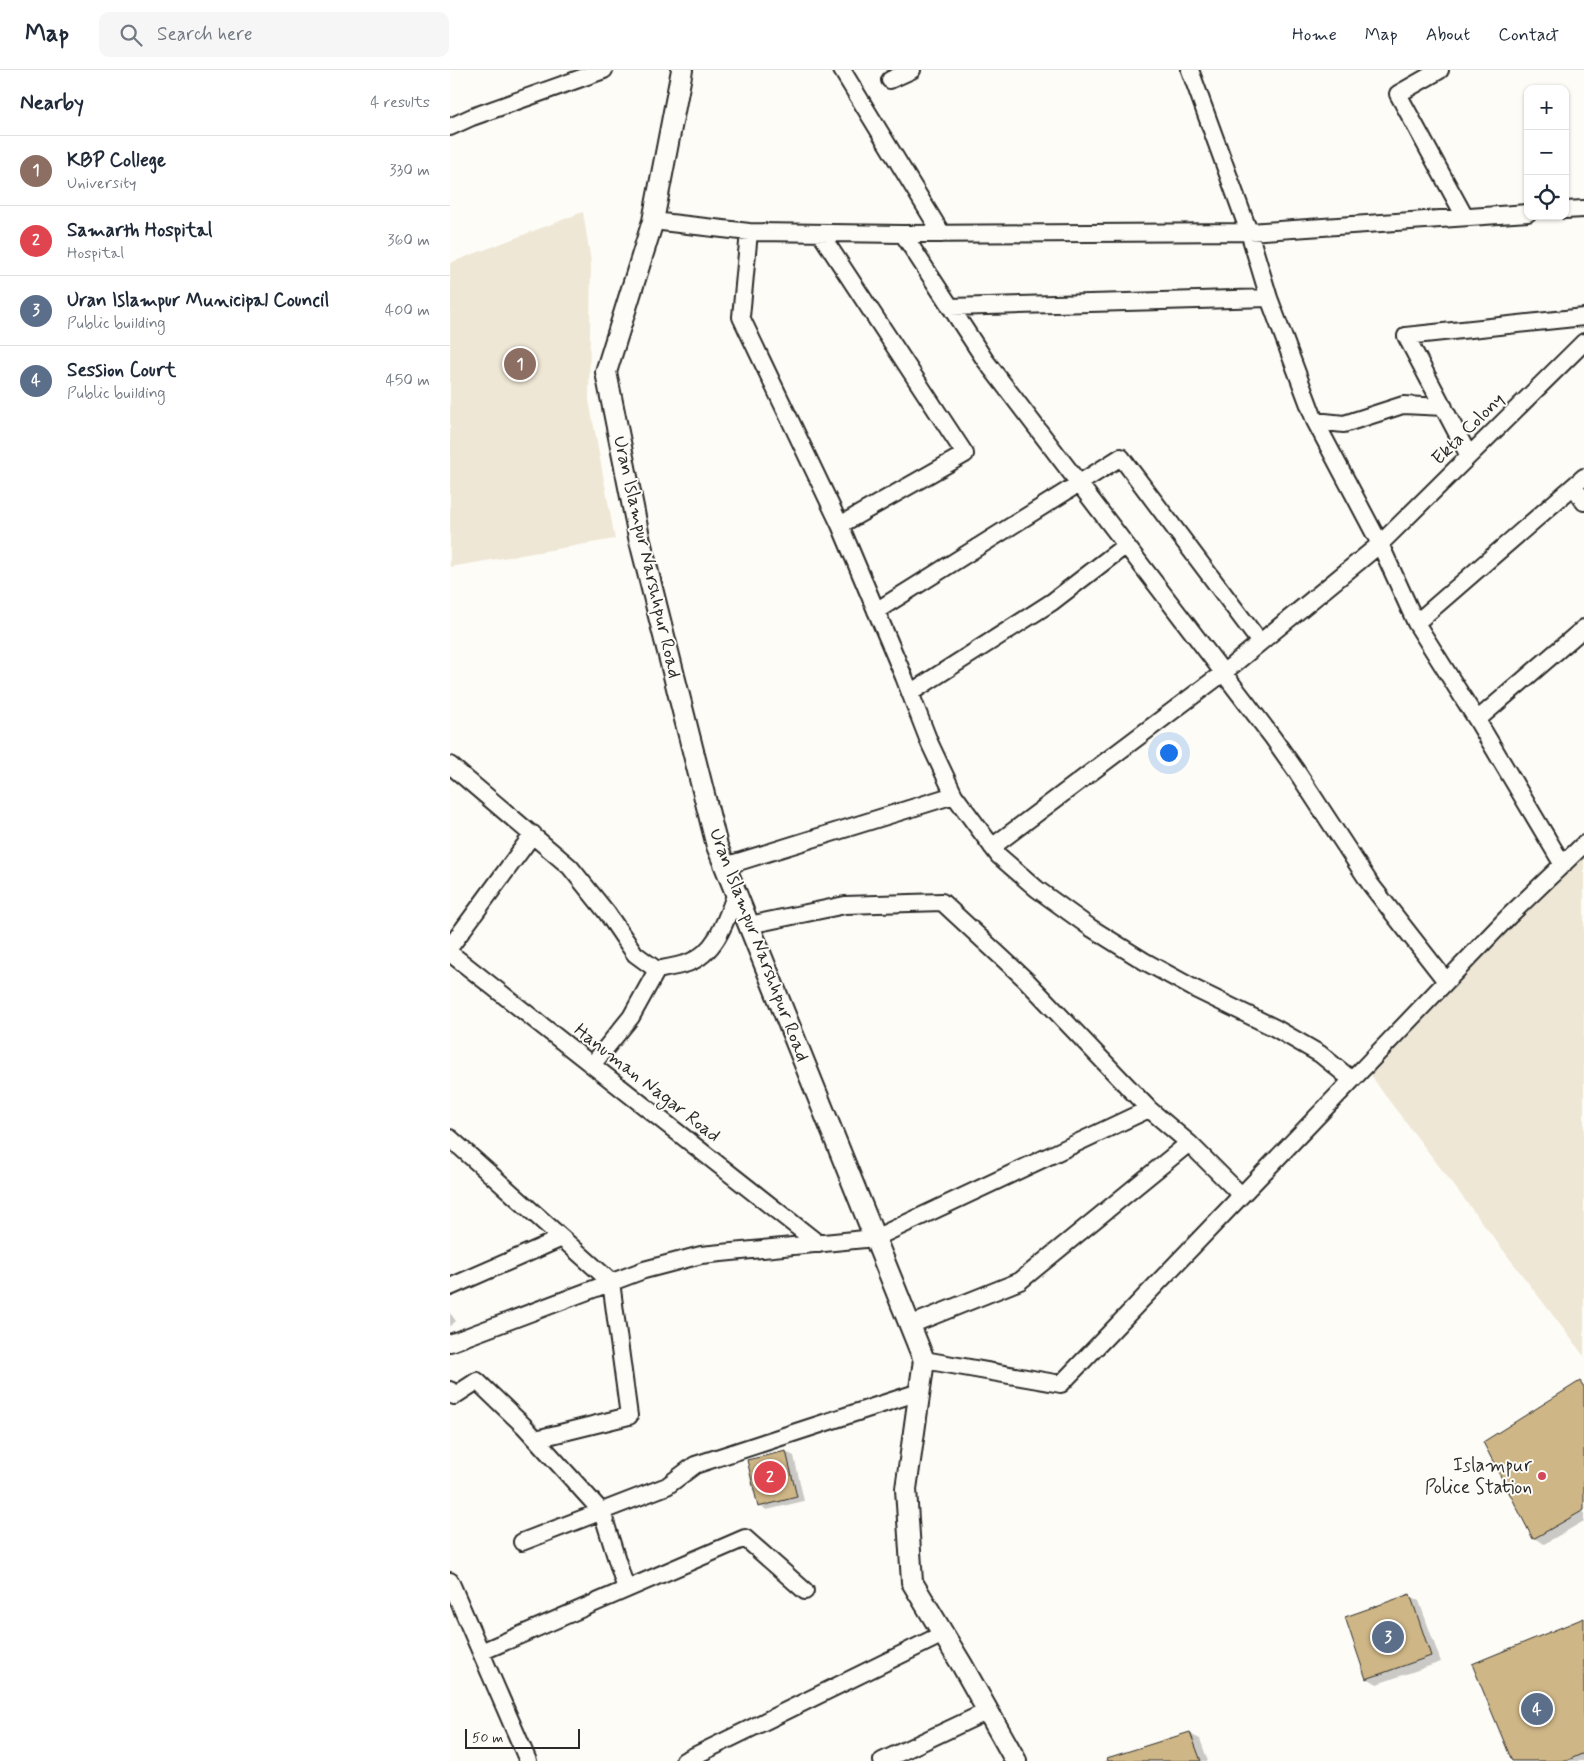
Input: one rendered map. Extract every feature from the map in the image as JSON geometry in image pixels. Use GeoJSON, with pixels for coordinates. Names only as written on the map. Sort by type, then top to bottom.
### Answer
{"type":"FeatureCollection","features":[{"type":"Feature","properties":{"kind":"main road","name":"Uran Islampur Narshhpur Road"},"geometry":{"type":"LineString","coordinates":[[682,70],[653,221],[606,372],[639,537],[717,846],[924,1360]]}},
{"type":"Feature","properties":{"kind":"main road"},"geometry":{"type":"LineString","coordinates":[[924,1360],[906,1489],[912,1582],[1016,1761]]}},
{"type":"Feature","properties":{"kind":"street"},"geometry":{"type":"LineString","coordinates":[[450,127],[472,116],[604,70]]}},
{"type":"Feature","properties":{"kind":"street"},"geometry":{"type":"LineString","coordinates":[[842,70],[942,234]]}},
{"type":"Feature","properties":{"kind":"street"},"geometry":{"type":"LineString","coordinates":[[890,80],[912,70]]}},
{"type":"Feature","properties":{"kind":"street"},"geometry":{"type":"LineString","coordinates":[[1190,70],[1248,232],[1269,298],[1315,421],[1380,544],[1416,623],[1477,720],[1563,865]]}},
{"type":"Feature","properties":{"kind":"street"},"geometry":{"type":"LineString","coordinates":[[1440,70],[1398,94],[1465,217]]}},
{"type":"Feature","properties":{"kind":"street"},"geometry":{"type":"LineString","coordinates":[[1569,210],[1584,209]]}},
{"type":"Feature","properties":{"kind":"street"},"geometry":{"type":"LineString","coordinates":[[653,221],[749,232],[903,234],[1248,232],[1524,213]]}},
{"type":"Feature","properties":{"kind":"street"},"geometry":{"type":"LineString","coordinates":[[749,232],[741,318],[840,525],[930,744],[954,794],[999,856],[1037,889],[1091,928],[1144,961],[1283,1032],[1320,1054],[1352,1080]]}},
{"type":"Feature","properties":{"kind":"street"},"geometry":{"type":"LineString","coordinates":[[820,233],[965,454],[840,525]]}},
{"type":"Feature","properties":{"kind":"street"},"geometry":{"type":"LineString","coordinates":[[903,234],[985,360],[1297,772],[1372,884],[1446,981]]}},
{"type":"Feature","properties":{"kind":"street"},"geometry":{"type":"LineString","coordinates":[[950,307],[1269,298]]}},
{"type":"Feature","properties":{"kind":"street"},"geometry":{"type":"LineString","coordinates":[[1469,456],[1406,336],[1584,317]]}},
{"type":"Feature","properties":{"kind":"street","name":"Ekta Colony"},"geometry":{"type":"LineString","coordinates":[[992,847],[1223,673],[1259,641],[1380,544],[1584,342]]}},
{"type":"Feature","properties":{"kind":"street"},"geometry":{"type":"LineString","coordinates":[[1315,421],[1344,424],[1403,405],[1444,407]]}},
{"type":"Feature","properties":{"kind":"street"},"geometry":{"type":"LineString","coordinates":[[876,611],[1121,457],[1259,641]]}},
{"type":"Feature","properties":{"kind":"street"},"geometry":{"type":"LineString","coordinates":[[1416,623],[1579,481],[1584,502]]}},
{"type":"Feature","properties":{"kind":"street"},"geometry":{"type":"LineString","coordinates":[[910,693],[1052,602],[1126,545]]}},
{"type":"Feature","properties":{"kind":"street"},"geometry":{"type":"LineString","coordinates":[[1477,720],[1584,628]]}},
{"type":"Feature","properties":{"kind":"street"},"geometry":{"type":"LineString","coordinates":[[450,765],[533,834],[570,868],[608,913],[635,954],[657,970]]}},
{"type":"Feature","properties":{"kind":"street"},"geometry":{"type":"LineString","coordinates":[[725,866],[954,794]]}},
{"type":"Feature","properties":{"kind":"street"},"geometry":{"type":"LineString","coordinates":[[450,947],[533,834]]}},
{"type":"Feature","properties":{"kind":"street"},"geometry":{"type":"LineString","coordinates":[[924,1360],[1061,1384],[1446,981],[1508,917],[1584,844]]}},
{"type":"Feature","properties":{"kind":"street"},"geometry":{"type":"LineString","coordinates":[[592,1065],[631,1017],[657,970],[689,962],[709,949],[722,930],[736,893]]}},
{"type":"Feature","properties":{"kind":"street"},"geometry":{"type":"LineString","coordinates":[[749,925],[845,905],[942,902],[1026,980],[1149,1109],[1189,1144],[1241,1195]]}},
{"type":"Feature","properties":{"kind":"street","name":"Hanuman Nagar Road"},"geometry":{"type":"LineString","coordinates":[[450,953],[819,1244]]}},
{"type":"Feature","properties":{"kind":"street"},"geometry":{"type":"LineString","coordinates":[[450,1344],[644,1270],[701,1255],[875,1238],[1149,1109]]}},
{"type":"Feature","properties":{"kind":"street"},"geometry":{"type":"LineString","coordinates":[[450,1138],[611,1282],[629,1416],[536,1439]]}},
{"type":"Feature","properties":{"kind":"street"},"geometry":{"type":"LineString","coordinates":[[910,1325],[1020,1281],[1189,1144]]}},
{"type":"Feature","properties":{"kind":"street"},"geometry":{"type":"LineString","coordinates":[[450,1287],[562,1238]]}},
{"type":"Feature","properties":{"kind":"street"},"geometry":{"type":"LineString","coordinates":[[450,1390],[454,1396],[477,1381],[536,1439],[602,1512],[626,1589]]}},
{"type":"Feature","properties":{"kind":"street"},"geometry":{"type":"LineString","coordinates":[[522,1542],[667,1486],[695,1464],[919,1392]]}},
{"type":"Feature","properties":{"kind":"street"},"geometry":{"type":"LineString","coordinates":[[481,1652],[745,1538],[805,1591]]}},
{"type":"Feature","properties":{"kind":"street"},"geometry":{"type":"LineString","coordinates":[[450,1581],[528,1761]]}},
{"type":"Feature","properties":{"kind":"street"},"geometry":{"type":"LineString","coordinates":[[684,1761],[943,1634]]}},
{"type":"Feature","properties":{"kind":"street"},"geometry":{"type":"LineString","coordinates":[[882,1761],[988,1711]]}},
{"type":"Feature","properties":{"kind":"shaded area"},"geometry":{"type":"Polygon","coordinates":[[[583,212],[591,262],[589,400],[615,539],[450,567],[450,263],[583,212]]]}},
{"type":"Feature","properties":{"kind":"shaded area"},"geometry":{"type":"Polygon","coordinates":[[[1584,847],[1584,1356],[1384,1094],[1365,1066],[1584,847]]]}},
{"type":"Feature","properties":{"kind":"building","name":"Islampur Police Station"},"geometry":{"type":"Polygon","coordinates":[[[1580,1381],[1584,1387],[1584,1510],[1533,1539],[1483,1442],[1580,1381]]]}},
{"type":"Feature","properties":{"kind":"building"},"geometry":{"type":"Polygon","coordinates":[[[786,1451],[797,1497],[758,1507],[747,1460],[786,1451]]]}},
{"type":"Feature","properties":{"kind":"building"},"geometry":{"type":"Polygon","coordinates":[[[1410,1594],[1431,1656],[1366,1679],[1345,1617],[1410,1594]]]}},
{"type":"Feature","properties":{"kind":"building"},"geometry":{"type":"Polygon","coordinates":[[[1584,1618],[1584,1753],[1566,1761],[1512,1761],[1472,1664],[1584,1618]]]}},
{"type":"Feature","properties":{"kind":"building"},"geometry":{"type":"Polygon","coordinates":[[[1190,1732],[1201,1761],[1108,1761],[1107,1758],[1190,1732]]]}},
{"type":"Feature","properties":{"kind":"place","name":"KBP College"},"geometry":{"type":"Point","coordinates":[520,364]}},
{"type":"Feature","properties":{"kind":"place","name":"Islampur Police Station"},"geometry":{"type":"Point","coordinates":[1542,1476]}},
{"type":"Feature","properties":{"kind":"place","name":"Samarth Hospital"},"geometry":{"type":"Point","coordinates":[770,1477]}},
{"type":"Feature","properties":{"kind":"place","name":"Uran Islampur Municipal Council"},"geometry":{"type":"Point","coordinates":[1388,1637]}},
{"type":"Feature","properties":{"kind":"place","name":"Session Court"},"geometry":{"type":"Point","coordinates":[1537,1709]}}]}
